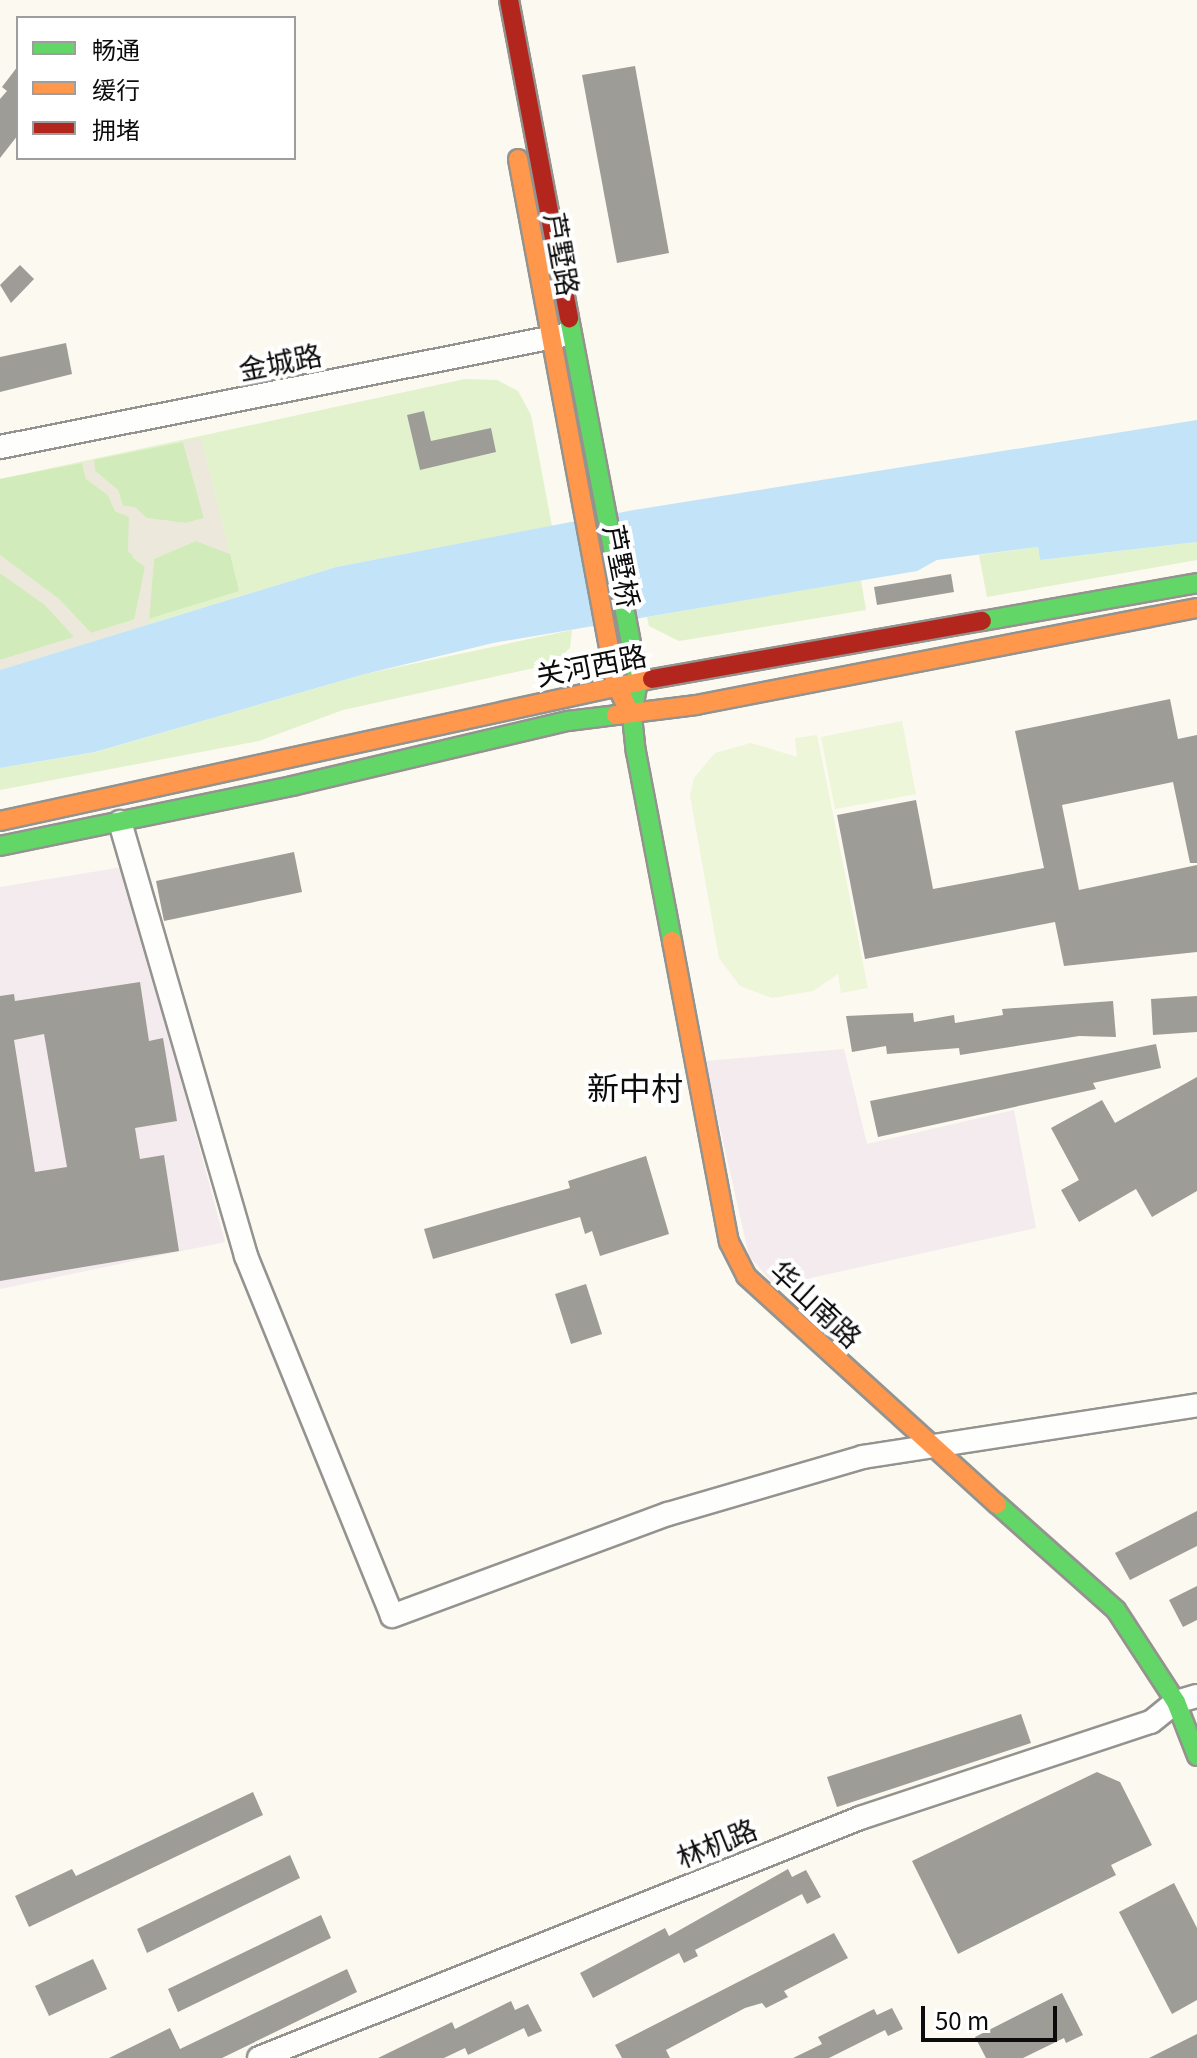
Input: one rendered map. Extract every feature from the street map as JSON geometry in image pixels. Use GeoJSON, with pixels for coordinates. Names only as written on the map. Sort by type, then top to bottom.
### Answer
{"type":"FeatureCollection","features":[{"type":"Feature","properties":{"kind":"main road","name":"芦墅路"},"geometry":{"type":"LineString","coordinates":[[490,0],[549,339],[585,516]]}},
{"type":"Feature","properties":{"kind":"main road","name":"芦墅路"},"geometry":{"type":"LineString","coordinates":[[509,0],[606,513]]}},
{"type":"Feature","properties":{"kind":"main road","name":"芦墅桥"},"geometry":{"type":"LineString","coordinates":[[606,513],[638,681]]}},
{"type":"Feature","properties":{"kind":"main road","name":"芦墅桥"},"geometry":{"type":"LineString","coordinates":[[585,516],[616,685]]}},
{"type":"Feature","properties":{"kind":"main road","name":"关河西路"},"geometry":{"type":"LineString","coordinates":[[0,821],[616,685],[1197,583]]}},
{"type":"Feature","properties":{"kind":"main road","name":"关河西路"},"geometry":{"type":"LineString","coordinates":[[0,846],[568,721],[632,716],[1197,608]]}},
{"type":"Feature","properties":{"kind":"main road"},"geometry":{"type":"LineString","coordinates":[[632,716],[638,681]]}},
{"type":"Feature","properties":{"kind":"main road"},"geometry":{"type":"LineString","coordinates":[[616,685],[632,716]]}},
{"type":"Feature","properties":{"kind":"main road","name":"华山南路"},"geometry":{"type":"LineString","coordinates":[[632,716],[729,1242],[746,1276],[1116,1610],[1186,1699],[1197,1756]]}},
{"type":"Feature","properties":{"kind":"street","name":"金城路"},"geometry":{"type":"LineString","coordinates":[[0,447],[572,334]]}},
{"type":"Feature","properties":{"kind":"street"},"geometry":{"type":"LineString","coordinates":[[120,822],[246,1256],[392,1616],[668,1514],[863,1457],[1197,1405]]}},
{"type":"Feature","properties":{"kind":"street","name":"林机路"},"geometry":{"type":"LineString","coordinates":[[259,2058],[860,1818],[1151,1722],[1186,1699]]}},
{"type":"Feature","properties":{"kind":"shaded area"},"geometry":{"type":"Polygon","coordinates":[[[201,438],[230,554],[196,541],[154,559],[149,624],[0,670],[0,660],[74,637],[45,605],[0,573],[0,555],[59,599],[91,633],[134,620],[145,567],[128,551],[129,517],[115,511],[108,495],[86,479],[82,463],[94,460],[95,471],[118,490],[123,506],[135,507],[147,518],[186,523],[204,518],[183,442],[201,438]]]}},
{"type":"Feature","properties":{"kind":"shaded area"},"geometry":{"type":"Polygon","coordinates":[[[123,867],[225,1242],[0,1289],[0,887],[123,867]]]}},
{"type":"Feature","properties":{"kind":"shaded area"},"geometry":{"type":"Polygon","coordinates":[[[844,1049],[867,1144],[1014,1110],[1036,1228],[775,1286],[749,1256],[705,1061],[844,1049]]]}},
{"type":"Feature","properties":{"kind":"green space"},"geometry":{"type":"Polygon","coordinates":[[[465,379],[497,380],[518,391],[531,415],[552,526],[336,567],[0,670],[0,479],[465,379]]]}},
{"type":"Feature","properties":{"kind":"green space"},"geometry":{"type":"Polygon","coordinates":[[[183,442],[204,518],[186,523],[146,518],[135,507],[123,506],[118,490],[95,471],[94,460],[183,442]]]}},
{"type":"Feature","properties":{"kind":"green space"},"geometry":{"type":"Polygon","coordinates":[[[82,463],[86,479],[108,495],[115,511],[129,517],[133,558],[145,567],[135,619],[91,633],[59,599],[0,555],[0,479],[82,463]]]}},
{"type":"Feature","properties":{"kind":"green space"},"geometry":{"type":"Polygon","coordinates":[[[196,541],[230,554],[239,591],[148,619],[154,559],[196,541]]]}},
{"type":"Feature","properties":{"kind":"green space"},"geometry":{"type":"Polygon","coordinates":[[[1197,542],[1197,560],[987,597],[979,555],[1038,547],[1040,560],[1197,542]]]}},
{"type":"Feature","properties":{"kind":"green space"},"geometry":{"type":"Polygon","coordinates":[[[0,573],[45,605],[75,637],[0,660],[0,573]]]}},
{"type":"Feature","properties":{"kind":"green space"},"geometry":{"type":"Polygon","coordinates":[[[861,580],[866,610],[679,641],[649,626],[647,617],[861,580]]]}},
{"type":"Feature","properties":{"kind":"green space"},"geometry":{"type":"Polygon","coordinates":[[[572,630],[570,648],[552,664],[343,710],[259,741],[0,790],[0,768],[96,752],[365,674],[572,630]]]}},
{"type":"Feature","properties":{"kind":"green space"},"geometry":{"type":"Polygon","coordinates":[[[902,721],[916,794],[835,809],[821,737],[902,721]]]}},
{"type":"Feature","properties":{"kind":"green space"},"geometry":{"type":"Polygon","coordinates":[[[817,735],[868,988],[841,993],[838,974],[813,991],[772,998],[740,986],[719,958],[690,795],[694,778],[715,753],[751,743],[797,757],[795,738],[817,735]]]}},
{"type":"Feature","properties":{"kind":"water"},"geometry":{"type":"Polygon","coordinates":[[[1197,420],[1197,542],[1040,560],[1038,547],[937,560],[917,571],[493,643],[365,674],[95,752],[0,768],[0,670],[336,567],[634,510],[1197,420]]]}},
{"type":"Feature","properties":{"kind":"building"},"geometry":{"type":"Polygon","coordinates":[[[635,66],[669,253],[617,263],[582,75],[635,66]]]}},
{"type":"Feature","properties":{"kind":"building"},"geometry":{"type":"Polygon","coordinates":[[[16,69],[16,138],[0,158],[0,99],[7,91],[2,87],[16,69]]]}},
{"type":"Feature","properties":{"kind":"building"},"geometry":{"type":"Polygon","coordinates":[[[20,265],[34,279],[11,303],[0,285],[20,265]]]}},
{"type":"Feature","properties":{"kind":"building"},"geometry":{"type":"Polygon","coordinates":[[[66,343],[72,374],[0,392],[0,357],[66,343]]]}},
{"type":"Feature","properties":{"kind":"building"},"geometry":{"type":"Polygon","coordinates":[[[424,411],[431,441],[491,428],[496,452],[420,470],[407,415],[424,411]]]}},
{"type":"Feature","properties":{"kind":"building"},"geometry":{"type":"Polygon","coordinates":[[[951,574],[954,592],[877,605],[874,587],[951,574]]]}},
{"type":"Feature","properties":{"kind":"building"},"geometry":{"type":"Polygon","coordinates":[[[1170,699],[1178,739],[1197,735],[1197,863],[1190,863],[1173,782],[1062,805],[1079,890],[1197,865],[1197,952],[1064,966],[1055,922],[865,959],[837,815],[916,800],[933,889],[1044,868],[1015,731],[1170,699]]]}},
{"type":"Feature","properties":{"kind":"building"},"geometry":{"type":"Polygon","coordinates":[[[294,852],[302,892],[164,921],[156,881],[294,852]]]}},
{"type":"Feature","properties":{"kind":"building"},"geometry":{"type":"Polygon","coordinates":[[[140,982],[149,1041],[163,1038],[177,1121],[135,1128],[140,1159],[164,1155],[179,1251],[0,1281],[0,996],[14,994],[15,1001],[140,982]],[[44,1034],[14,1040],[35,1172],[67,1167],[44,1034]]]}},
{"type":"Feature","properties":{"kind":"building"},"geometry":{"type":"Polygon","coordinates":[[[1197,996],[1197,1032],[1153,1035],[1151,999],[1197,996]]]}},
{"type":"Feature","properties":{"kind":"building"},"geometry":{"type":"Polygon","coordinates":[[[1113,1001],[1116,1037],[1079,1036],[960,1055],[959,1048],[887,1054],[886,1046],[852,1052],[846,1016],[913,1013],[914,1022],[954,1015],[955,1023],[1003,1015],[1002,1009],[1113,1001]]]}},
{"type":"Feature","properties":{"kind":"building"},"geometry":{"type":"Polygon","coordinates":[[[1156,1044],[1161,1068],[1093,1083],[1096,1089],[878,1137],[870,1101],[1156,1044]]]}},
{"type":"Feature","properties":{"kind":"building"},"geometry":{"type":"Polygon","coordinates":[[[1197,1077],[1197,1191],[1152,1217],[1136,1189],[1079,1222],[1061,1190],[1079,1180],[1051,1128],[1102,1100],[1115,1123],[1197,1077]]]}},
{"type":"Feature","properties":{"kind":"building"},"geometry":{"type":"Polygon","coordinates":[[[646,1156],[669,1234],[600,1256],[592,1231],[585,1234],[580,1217],[433,1259],[424,1229],[570,1188],[568,1181],[646,1156]]]}},
{"type":"Feature","properties":{"kind":"building"},"geometry":{"type":"Polygon","coordinates":[[[586,1284],[602,1334],[571,1344],[555,1294],[586,1284]]]}},
{"type":"Feature","properties":{"kind":"building"},"geometry":{"type":"Polygon","coordinates":[[[1197,1511],[1197,1546],[1130,1580],[1115,1553],[1197,1511]]]}},
{"type":"Feature","properties":{"kind":"building"},"geometry":{"type":"Polygon","coordinates":[[[1197,1586],[1197,1620],[1183,1627],[1169,1600],[1197,1586]]]}},
{"type":"Feature","properties":{"kind":"building"},"geometry":{"type":"Polygon","coordinates":[[[1021,1714],[1031,1743],[837,1807],[827,1777],[1021,1714]]]}},
{"type":"Feature","properties":{"kind":"building"},"geometry":{"type":"Polygon","coordinates":[[[1097,1772],[1120,1782],[1152,1845],[1111,1865],[1116,1875],[958,1954],[912,1861],[1097,1772]]]}},
{"type":"Feature","properties":{"kind":"building"},"geometry":{"type":"Polygon","coordinates":[[[253,1792],[263,1815],[29,1927],[15,1896],[72,1869],[76,1876],[253,1792]]]}},
{"type":"Feature","properties":{"kind":"building"},"geometry":{"type":"Polygon","coordinates":[[[290,1855],[300,1878],[147,1953],[137,1929],[290,1855]]]}},
{"type":"Feature","properties":{"kind":"building"},"geometry":{"type":"Polygon","coordinates":[[[788,1869],[792,1877],[806,1870],[821,1897],[807,1904],[802,1894],[695,1950],[698,1956],[684,1963],[679,1953],[593,1998],[580,1973],[665,1928],[669,1936],[788,1869]]]}},
{"type":"Feature","properties":{"kind":"building"},"geometry":{"type":"Polygon","coordinates":[[[1174,1883],[1197,1928],[1197,2000],[1172,2014],[1119,1912],[1174,1883]]]}},
{"type":"Feature","properties":{"kind":"building"},"geometry":{"type":"Polygon","coordinates":[[[321,1915],[331,1938],[178,2012],[168,1989],[321,1915]]]}},
{"type":"Feature","properties":{"kind":"building"},"geometry":{"type":"Polygon","coordinates":[[[834,1933],[848,1958],[784,1991],[788,1997],[766,2008],[762,2003],[745,2008],[666,2050],[670,2058],[622,2058],[615,2045],[834,1933]]]}},
{"type":"Feature","properties":{"kind":"building"},"geometry":{"type":"Polygon","coordinates":[[[93,1959],[107,1989],[49,2016],[35,1986],[93,1959]]]}},
{"type":"Feature","properties":{"kind":"building"},"geometry":{"type":"Polygon","coordinates":[[[347,1969],[357,1992],[222,2058],[109,2058],[170,2028],[180,2049],[347,1969]]]}},
{"type":"Feature","properties":{"kind":"building"},"geometry":{"type":"Polygon","coordinates":[[[1062,1993],[1083,2035],[1066,2043],[1064,2038],[1023,2058],[986,2058],[975,2037],[1062,1993]]]}},
{"type":"Feature","properties":{"kind":"building"},"geometry":{"type":"Polygon","coordinates":[[[511,2001],[515,2010],[528,2004],[542,2031],[528,2037],[524,2028],[468,2055],[465,2048],[444,2058],[378,2058],[452,2022],[455,2029],[511,2001]]]}},
{"type":"Feature","properties":{"kind":"building"},"geometry":{"type":"Polygon","coordinates":[[[892,2008],[903,2029],[888,2036],[885,2030],[829,2058],[793,2058],[822,2044],[818,2037],[874,2009],[877,2015],[892,2008]]]}},
{"type":"Feature","properties":{"kind":"building"},"geometry":{"type":"Polygon","coordinates":[[[1197,2034],[1197,2058],[1149,2058],[1197,2034]]]}},
{"type":"Feature","properties":{"kind":"traffic: fast"},"geometry":{"type":"LineString","coordinates":[[569,318],[638,681],[632,716],[636,752],[672,941]]}},
{"type":"Feature","properties":{"kind":"traffic: fast"},"geometry":{"type":"LineString","coordinates":[[982,621],[1197,583]]}},
{"type":"Feature","properties":{"kind":"traffic: fast"},"geometry":{"type":"LineString","coordinates":[[0,846],[292,786],[568,721],[616,715]]}},
{"type":"Feature","properties":{"kind":"traffic: fast"},"geometry":{"type":"LineString","coordinates":[[997,1504],[1116,1610],[1176,1702],[1197,1756]]}},
{"type":"Feature","properties":{"kind":"traffic: slow"},"geometry":{"type":"LineString","coordinates":[[518,159],[616,685],[627,707]]}},
{"type":"Feature","properties":{"kind":"traffic: slow"},"geometry":{"type":"LineString","coordinates":[[616,715],[696,705],[1197,608]]}},
{"type":"Feature","properties":{"kind":"traffic: slow"},"geometry":{"type":"LineString","coordinates":[[0,821],[652,679]]}},
{"type":"Feature","properties":{"kind":"traffic: slow"},"geometry":{"type":"LineString","coordinates":[[672,941],[729,1242],[746,1276],[997,1504]]}},
{"type":"Feature","properties":{"kind":"traffic: jam"},"geometry":{"type":"LineString","coordinates":[[509,0],[569,318]]}},
{"type":"Feature","properties":{"kind":"traffic: jam"},"geometry":{"type":"LineString","coordinates":[[652,679],[982,621]]}},
{"type":"Feature","properties":{"kind":"district","name":"新中村"},"geometry":{"type":"Point","coordinates":[635,1086]}}]}
